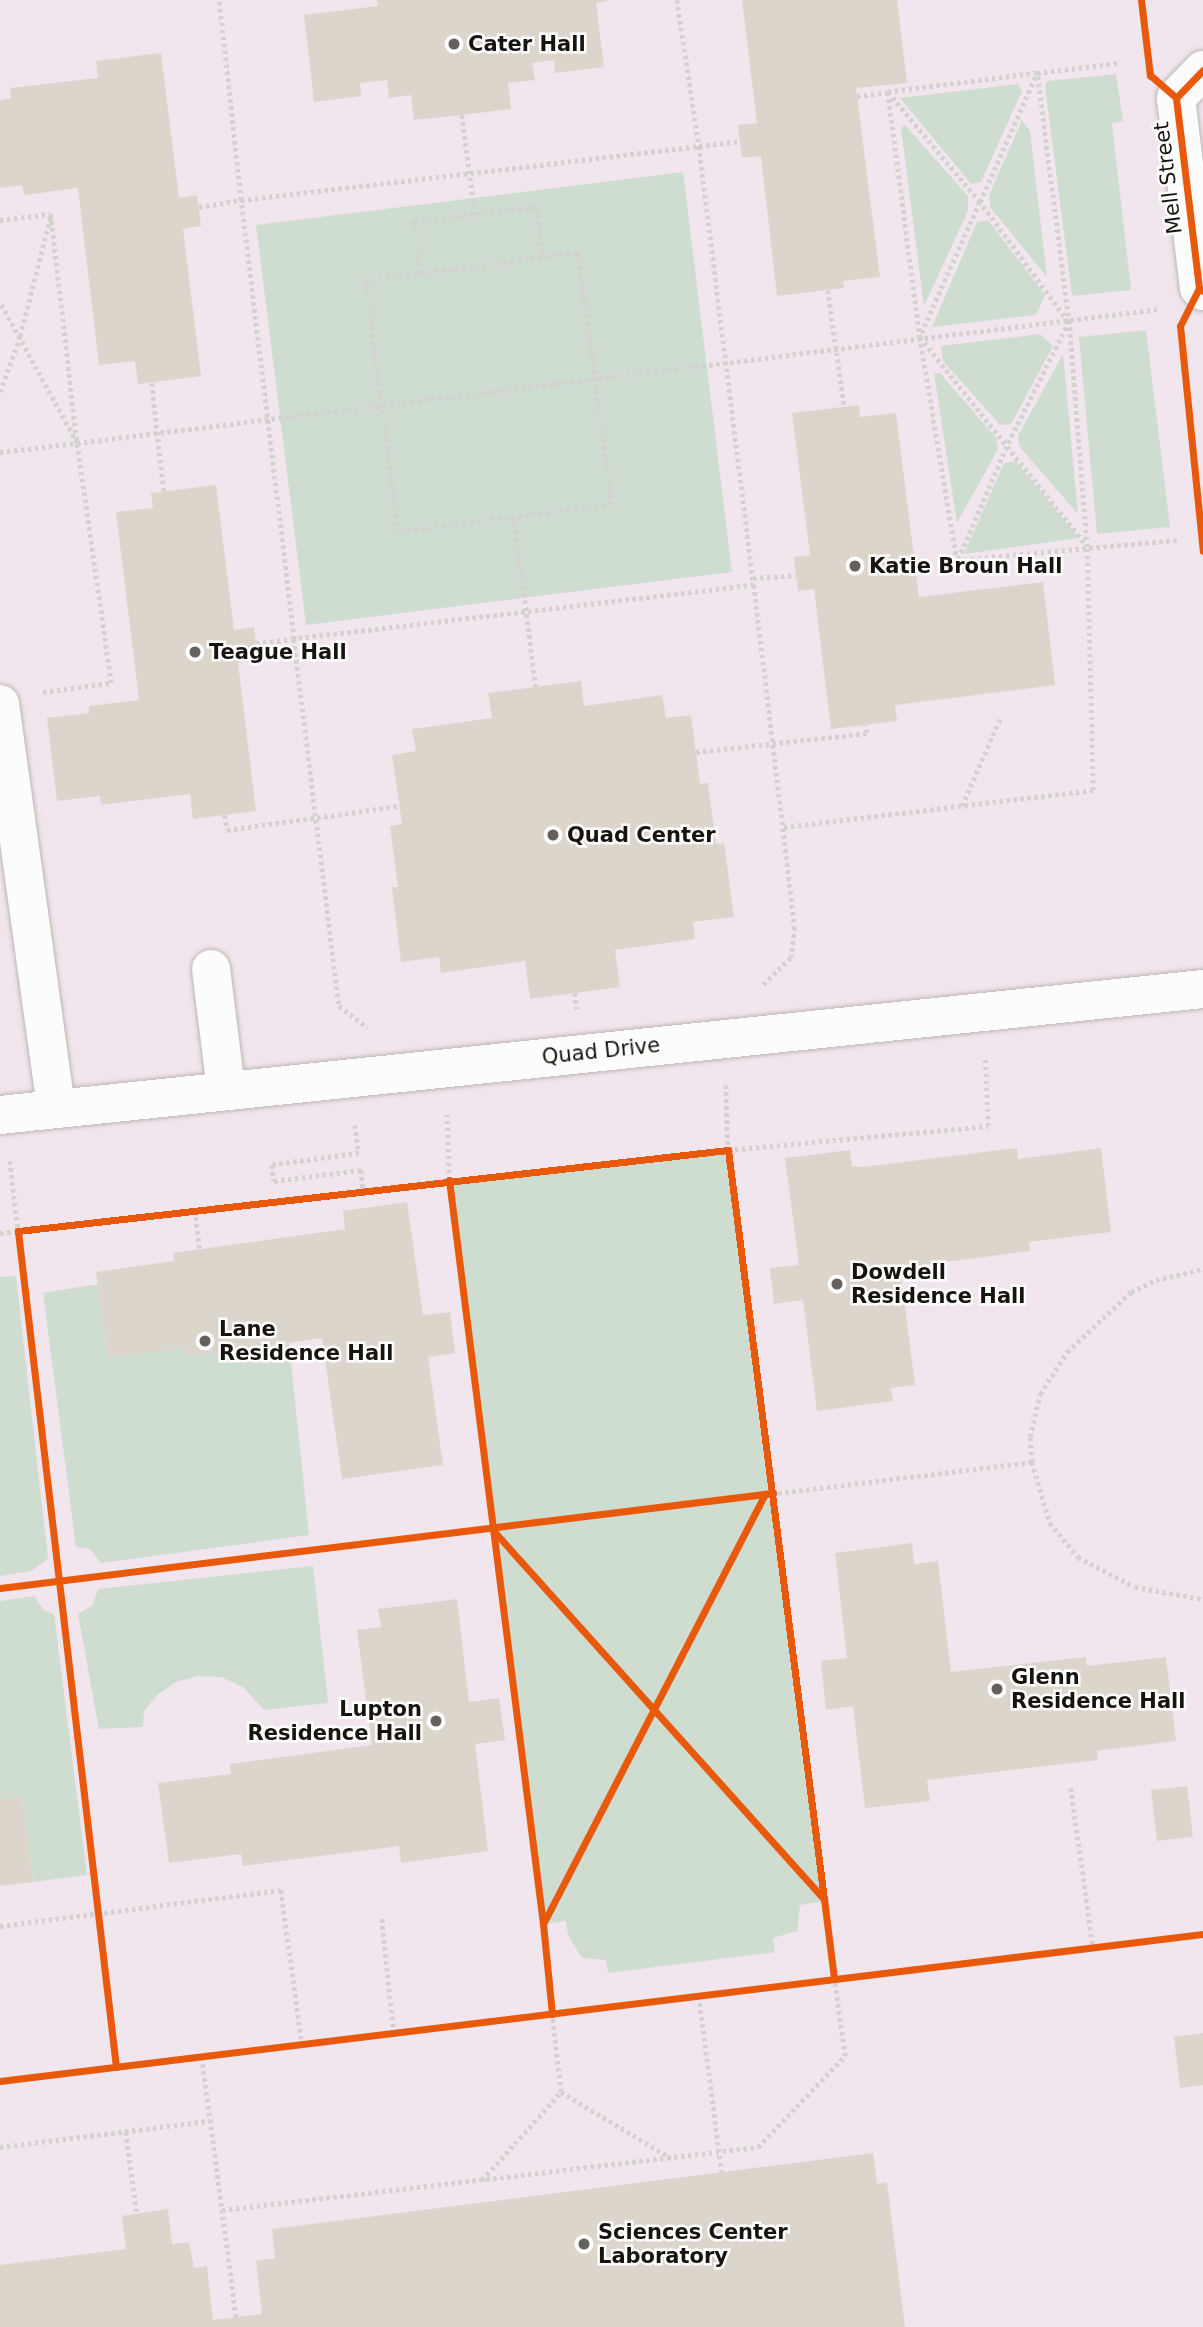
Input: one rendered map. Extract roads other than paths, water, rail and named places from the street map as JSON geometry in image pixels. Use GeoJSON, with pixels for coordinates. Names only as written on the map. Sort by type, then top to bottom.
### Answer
{"type":"FeatureCollection","features":[{"type":"Feature","properties":{"kind":"street","name":"Mell Street"},"geometry":{"type":"LineString","coordinates":[[1203,70],[1175,98],[1199,288],[1203,291]]}},
{"type":"Feature","properties":{"kind":"street"},"geometry":{"type":"LineString","coordinates":[[14,699],[56,1108]]}},
{"type":"Feature","properties":{"kind":"street"},"geometry":{"type":"LineString","coordinates":[[211,969],[226,1090]]}},
{"type":"Feature","properties":{"kind":"street","name":"Quad Drive"},"geometry":{"type":"LineString","coordinates":[[0,1115],[1203,989]]}},
{"type":"Feature","properties":{"kind":"place","name":"Cater Hall"},"geometry":{"type":"Point","coordinates":[454,44]}},
{"type":"Feature","properties":{"kind":"place","name":"Katie Broun Hall"},"geometry":{"type":"Point","coordinates":[855,566]}},
{"type":"Feature","properties":{"kind":"place","name":"Teague Hall"},"geometry":{"type":"Point","coordinates":[195,652]}},
{"type":"Feature","properties":{"kind":"place","name":"Quad Center"},"geometry":{"type":"Point","coordinates":[553,835]}},
{"type":"Feature","properties":{"kind":"place","name":"Dowdell Residence Hall"},"geometry":{"type":"Point","coordinates":[837,1284]}},
{"type":"Feature","properties":{"kind":"place","name":"Lane Residence Hall"},"geometry":{"type":"Point","coordinates":[205,1341]}},
{"type":"Feature","properties":{"kind":"place","name":"Glenn Residence Hall"},"geometry":{"type":"Point","coordinates":[997,1689]}},
{"type":"Feature","properties":{"kind":"place","name":"Lupton Residence Hall"},"geometry":{"type":"Point","coordinates":[436,1721]}},
{"type":"Feature","properties":{"kind":"place","name":"Sciences Center Laboratory"},"geometry":{"type":"Point","coordinates":[584,2244]}}]}
